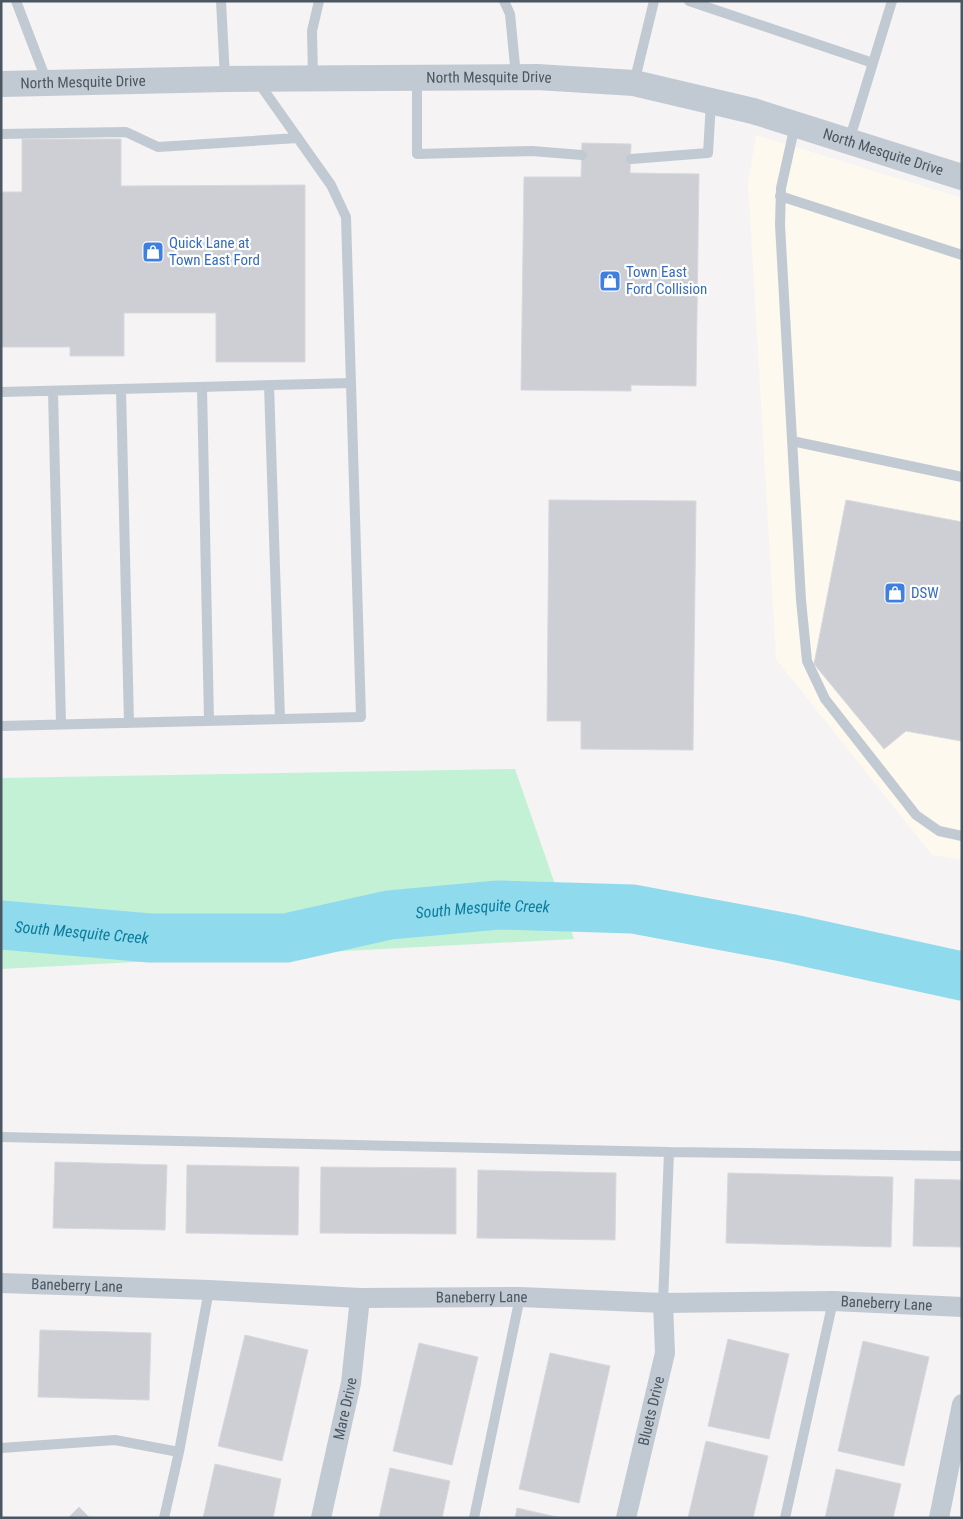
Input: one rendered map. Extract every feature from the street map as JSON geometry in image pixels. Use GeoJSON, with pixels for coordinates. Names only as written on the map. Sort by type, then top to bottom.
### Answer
{"type":"FeatureCollection","features":[{"type":"Feature","properties":{"kind":"street","name":"North Mesquite Drive"},"geometry":{"type":"LineString","coordinates":[[1,84],[226,79],[516,77],[634,83],[711,100],[795,124],[962,177]]}},
{"type":"Feature","properties":{"kind":"street","name":"Baneberry Lane"},"geometry":{"type":"LineString","coordinates":[[1,1284],[209,1290],[360,1298],[520,1297],[663,1303],[833,1301],[962,1307]]}},
{"type":"Feature","properties":{"kind":"street","name":"Mare Drive"},"geometry":{"type":"LineString","coordinates":[[321,1518],[351,1383],[360,1298]]}},
{"type":"Feature","properties":{"kind":"street","name":"Bluets Drive"},"geometry":{"type":"LineString","coordinates":[[626,1518],[665,1353],[663,1303]]}},
{"type":"Feature","properties":{"kind":"street"},"geometry":{"type":"LineString","coordinates":[[939,1518],[962,1404]]}},
{"type":"Feature","properties":{"kind":"lane"},"geometry":{"type":"LineString","coordinates":[[16,1],[48,83]]}},
{"type":"Feature","properties":{"kind":"lane"},"geometry":{"type":"LineString","coordinates":[[221,1],[226,79]]}},
{"type":"Feature","properties":{"kind":"lane"},"geometry":{"type":"LineString","coordinates":[[313,78],[312,31],[319,1]]}},
{"type":"Feature","properties":{"kind":"lane"},"geometry":{"type":"LineString","coordinates":[[504,1],[510,14],[516,77]]}},
{"type":"Feature","properties":{"kind":"lane"},"geometry":{"type":"LineString","coordinates":[[634,83],[654,1]]}},
{"type":"Feature","properties":{"kind":"lane"},"geometry":{"type":"LineString","coordinates":[[689,1],[873,63]]}},
{"type":"Feature","properties":{"kind":"lane"},"geometry":{"type":"LineString","coordinates":[[848,142],[892,1]]}},
{"type":"Feature","properties":{"kind":"lane"},"geometry":{"type":"LineString","coordinates":[[418,78],[417,154],[532,151],[582,155]]}},
{"type":"Feature","properties":{"kind":"lane"},"geometry":{"type":"LineString","coordinates":[[1,726],[361,717],[346,217],[331,185],[256,79]]}},
{"type":"Feature","properties":{"kind":"lane"},"geometry":{"type":"LineString","coordinates":[[631,159],[708,153],[711,100]]}},
{"type":"Feature","properties":{"kind":"lane"},"geometry":{"type":"LineString","coordinates":[[795,124],[780,196],[780,225],[801,600],[807,661],[825,699],[916,815],[939,831],[962,836]]}},
{"type":"Feature","properties":{"kind":"lane"},"geometry":{"type":"LineString","coordinates":[[1,134],[126,132],[158,147],[298,138]]}},
{"type":"Feature","properties":{"kind":"lane"},"geometry":{"type":"LineString","coordinates":[[780,196],[962,254]]}},
{"type":"Feature","properties":{"kind":"lane"},"geometry":{"type":"LineString","coordinates":[[1,392],[351,382]]}},
{"type":"Feature","properties":{"kind":"lane"},"geometry":{"type":"LineString","coordinates":[[269,385],[280,719]]}},
{"type":"Feature","properties":{"kind":"lane"},"geometry":{"type":"LineString","coordinates":[[202,386],[209,721]]}},
{"type":"Feature","properties":{"kind":"lane"},"geometry":{"type":"LineString","coordinates":[[121,389],[129,723]]}},
{"type":"Feature","properties":{"kind":"lane"},"geometry":{"type":"LineString","coordinates":[[52,391],[61,724]]}},
{"type":"Feature","properties":{"kind":"lane"},"geometry":{"type":"LineString","coordinates":[[792,441],[962,477]]}},
{"type":"Feature","properties":{"kind":"lane"},"geometry":{"type":"LineString","coordinates":[[1,1137],[669,1152],[962,1156]]}},
{"type":"Feature","properties":{"kind":"lane"},"geometry":{"type":"LineString","coordinates":[[663,1303],[669,1152]]}},
{"type":"Feature","properties":{"kind":"lane"},"geometry":{"type":"LineString","coordinates":[[164,1518],[179,1452],[209,1290]]}},
{"type":"Feature","properties":{"kind":"lane"},"geometry":{"type":"LineString","coordinates":[[474,1518],[520,1297]]}},
{"type":"Feature","properties":{"kind":"lane"},"geometry":{"type":"LineString","coordinates":[[785,1518],[833,1301]]}},
{"type":"Feature","properties":{"kind":"lane"},"geometry":{"type":"LineString","coordinates":[[1,1448],[115,1440],[179,1452]]}},
{"type":"Feature","properties":{"kind":"shaded area"},"geometry":{"type":"Polygon","coordinates":[[[756,135],[962,198],[962,860],[932,855],[776,659],[748,183],[756,135]]]}},
{"type":"Feature","properties":{"kind":"green space"},"geometry":{"type":"Polygon","coordinates":[[[515,769],[574,939],[1,969],[1,778],[515,769]]]}},
{"type":"Feature","properties":{"kind":"building","name":"Quick Lane at Town East Ford"},"geometry":{"type":"Polygon","coordinates":[[[22,139],[121,139],[121,186],[305,185],[305,362],[216,362],[216,313],[124,313],[124,356],[70,356],[70,347],[1,347],[1,192],[22,192],[22,139]]]}},
{"type":"Feature","properties":{"kind":"building","name":"Town East Ford Collision"},"geometry":{"type":"Polygon","coordinates":[[[582,143],[631,144],[630,173],[699,174],[696,386],[631,385],[631,391],[521,390],[524,177],[581,177],[582,143]]]}},
{"type":"Feature","properties":{"kind":"building"},"geometry":{"type":"Polygon","coordinates":[[[549,500],[696,501],[693,750],[581,749],[581,721],[547,721],[549,500]]]}},
{"type":"Feature","properties":{"kind":"building","name":"DSW"},"geometry":{"type":"Polygon","coordinates":[[[846,500],[962,522],[961,741],[906,731],[884,749],[814,664],[846,500]]]}},
{"type":"Feature","properties":{"kind":"building"},"geometry":{"type":"Polygon","coordinates":[[[55,1162],[167,1165],[165,1230],[53,1228],[55,1162]]]}},
{"type":"Feature","properties":{"kind":"building"},"geometry":{"type":"Polygon","coordinates":[[[187,1165],[299,1167],[298,1235],[186,1233],[187,1165]]]}},
{"type":"Feature","properties":{"kind":"building"},"geometry":{"type":"Polygon","coordinates":[[[321,1167],[456,1168],[456,1234],[320,1233],[321,1167]]]}},
{"type":"Feature","properties":{"kind":"building"},"geometry":{"type":"Polygon","coordinates":[[[478,1170],[616,1173],[615,1240],[477,1238],[478,1170]]]}},
{"type":"Feature","properties":{"kind":"building"},"geometry":{"type":"Polygon","coordinates":[[[728,1173],[893,1177],[891,1247],[726,1243],[728,1173]]]}},
{"type":"Feature","properties":{"kind":"building"},"geometry":{"type":"Polygon","coordinates":[[[915,1179],[962,1180],[962,1247],[913,1246],[915,1179]]]}},
{"type":"Feature","properties":{"kind":"building"},"geometry":{"type":"Polygon","coordinates":[[[40,1330],[151,1333],[149,1400],[38,1397],[40,1330]]]}},
{"type":"Feature","properties":{"kind":"building"},"geometry":{"type":"Polygon","coordinates":[[[245,1335],[308,1350],[282,1461],[218,1446],[245,1335]]]}},
{"type":"Feature","properties":{"kind":"building"},"geometry":{"type":"Polygon","coordinates":[[[728,1339],[789,1354],[769,1439],[708,1426],[728,1339]]]}},
{"type":"Feature","properties":{"kind":"building"},"geometry":{"type":"Polygon","coordinates":[[[863,1341],[929,1357],[904,1466],[838,1451],[863,1341]]]}},
{"type":"Feature","properties":{"kind":"building"},"geometry":{"type":"Polygon","coordinates":[[[419,1343],[478,1357],[452,1465],[393,1451],[419,1343]]]}},
{"type":"Feature","properties":{"kind":"building"},"geometry":{"type":"Polygon","coordinates":[[[550,1353],[610,1366],[579,1503],[519,1489],[550,1353]]]}},
{"type":"Feature","properties":{"kind":"building"},"geometry":{"type":"Polygon","coordinates":[[[706,1441],[768,1456],[753,1518],[688,1518],[706,1441]]]}},
{"type":"Feature","properties":{"kind":"building"},"geometry":{"type":"Polygon","coordinates":[[[215,1464],[281,1479],[273,1518],[203,1518],[215,1464]]]}},
{"type":"Feature","properties":{"kind":"building"},"geometry":{"type":"Polygon","coordinates":[[[390,1468],[450,1481],[442,1518],[379,1518],[390,1468]]]}},
{"type":"Feature","properties":{"kind":"building"},"geometry":{"type":"Polygon","coordinates":[[[836,1469],[901,1484],[893,1518],[825,1518],[836,1469]]]}},
{"type":"Feature","properties":{"kind":"building"},"geometry":{"type":"Polygon","coordinates":[[[79,1507],[90,1518],[68,1518],[79,1507]]]}},
{"type":"Feature","properties":{"kind":"building"},"geometry":{"type":"Polygon","coordinates":[[[517,1508],[561,1518],[515,1518],[517,1508]]]}},
{"type":"Feature","properties":{"kind":"waterway","name":"South Mesquite Creek"},"geometry":{"type":"LineString","coordinates":[[1,925],[150,938],[286,938],[389,915],[498,905],[633,909],[788,938],[962,976]]}},
{"type":"Feature","properties":{"kind":"place","name":"Quick Lane at Town East Ford"},"geometry":{"type":"Point","coordinates":[153,252]}},
{"type":"Feature","properties":{"kind":"place","name":"Town East Ford Collision"},"geometry":{"type":"Point","coordinates":[610,281]}},
{"type":"Feature","properties":{"kind":"place","name":"DSW"},"geometry":{"type":"Point","coordinates":[895,593]}}]}
